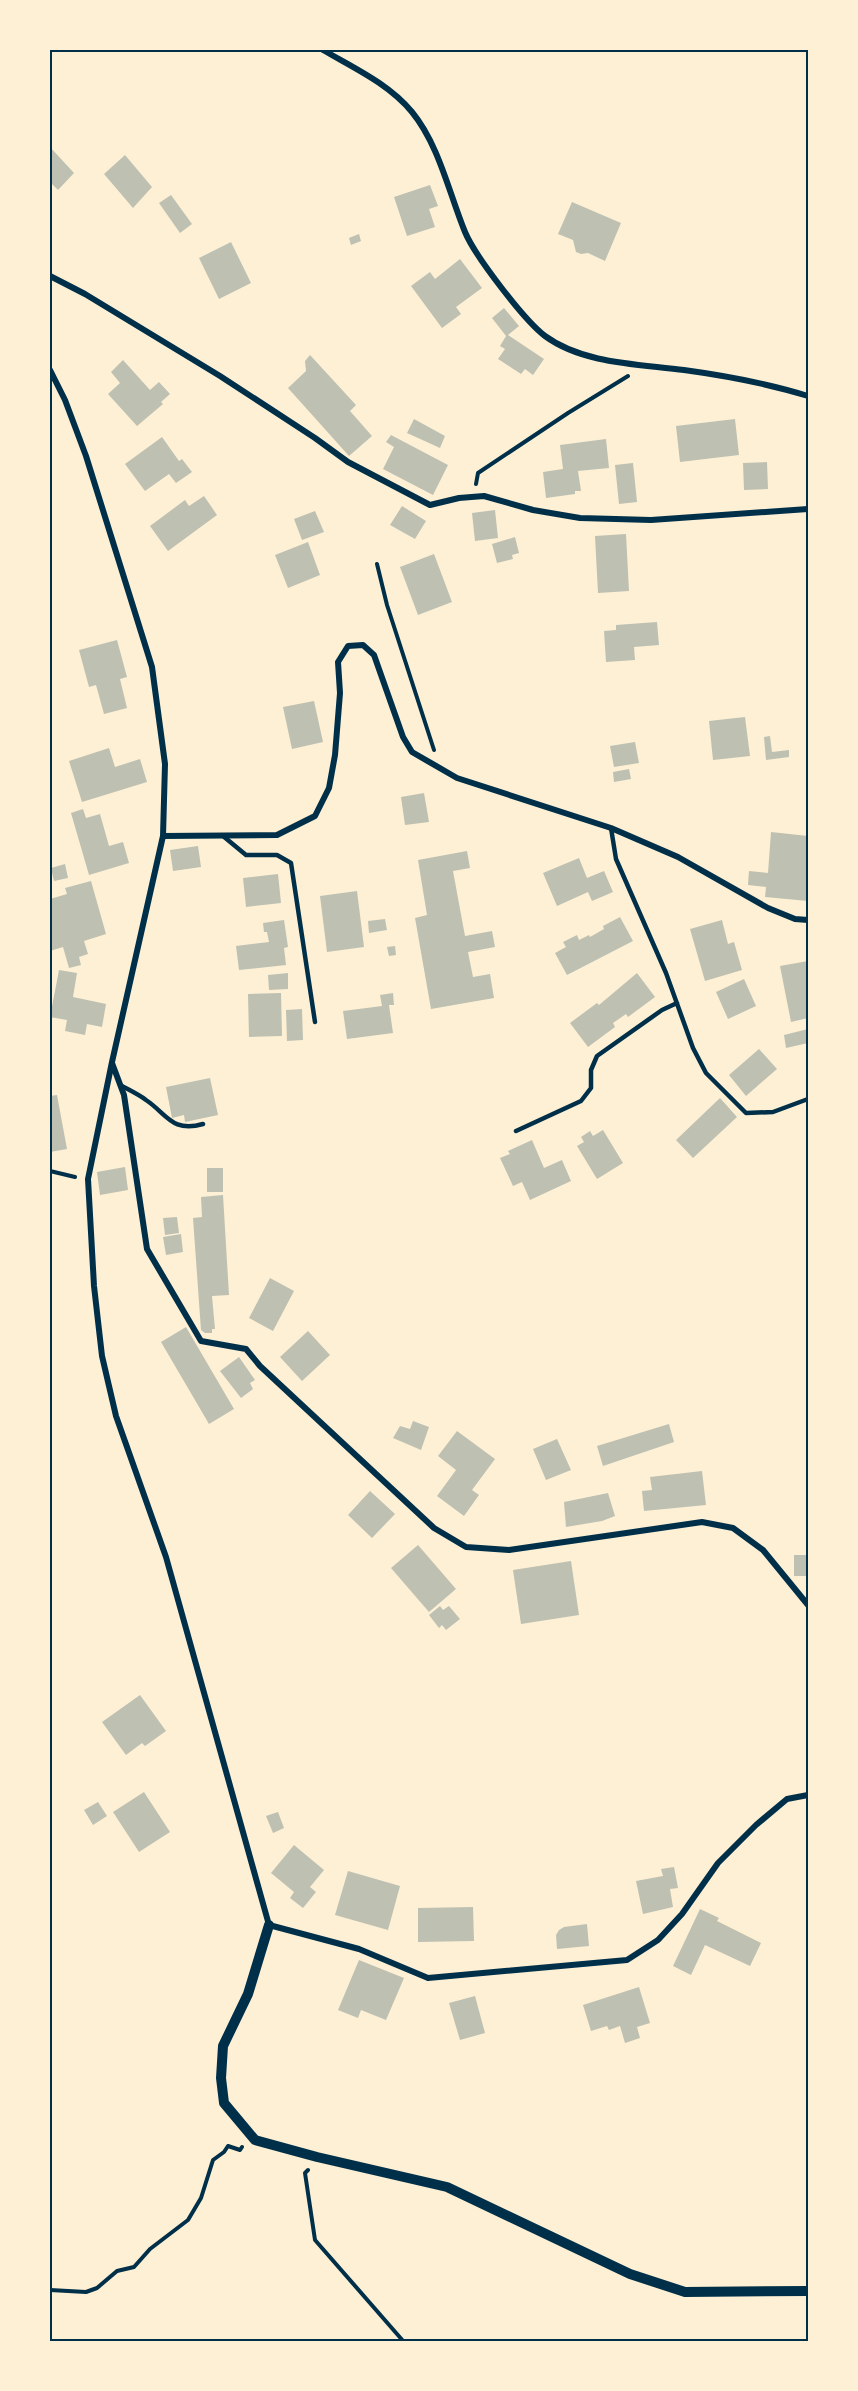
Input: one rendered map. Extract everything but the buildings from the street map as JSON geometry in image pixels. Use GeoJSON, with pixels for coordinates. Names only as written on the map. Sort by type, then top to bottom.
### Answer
{"type":"FeatureCollection","features":[{"type":"Feature","properties":{"kind":"street"},"geometry":{"type":"LineString","coordinates":[[323,50],[373,78],[412,111],[434,152],[467,235],[502,288],[545,336],[569,349],[611,361],[763,382],[808,396]]}},
{"type":"Feature","properties":{"kind":"street"},"geometry":{"type":"LineString","coordinates":[[50,275],[220,376],[348,462],[430,505],[459,498],[484,496],[533,510],[580,518],[651,520],[808,509]]}},
{"type":"Feature","properties":{"kind":"street"},"geometry":{"type":"LineString","coordinates":[[50,370],[65,400],[86,456],[152,667],[165,764],[163,836],[88,1179],[94,1286],[102,1356],[116,1416],[166,1557],[269,1925],[248,1994],[223,2046],[224,2103],[255,2140],[447,2187],[630,2274],[685,2292],[808,2291]]}},
{"type":"Feature","properties":{"kind":"street"},"geometry":{"type":"LineString","coordinates":[[163,836],[277,835],[315,816],[329,788],[335,755],[340,693],[338,662],[348,646],[363,645],[374,655],[403,737],[412,752],[458,778],[611,828],[678,857],[768,908],[795,920],[808,920]]}},
{"type":"Feature","properties":{"kind":"street"},"geometry":{"type":"LineString","coordinates":[[112,1062],[124,1095],[147,1249],[201,1341],[246,1349],[260,1366],[434,1528],[466,1547],[509,1550],[702,1522],[732,1528],[763,1550],[808,1605]]}},
{"type":"Feature","properties":{"kind":"street"},"geometry":{"type":"LineString","coordinates":[[269,1925],[359,1949],[428,1978],[627,1960],[658,1940],[682,1914],[718,1863],[756,1825],[787,1799],[808,1795]]}},
{"type":"Feature","properties":{"kind":"lane"},"geometry":{"type":"LineString","coordinates":[[611,828],[616,859],[693,1048],[706,1073],[746,1113],[773,1112],[808,1099]]}},
{"type":"Feature","properties":{"kind":"lane"},"geometry":{"type":"LineString","coordinates":[[222,836],[246,855],[277,855],[291,863],[315,1022]]}},
{"type":"Feature","properties":{"kind":"lane"},"geometry":{"type":"LineString","coordinates":[[516,1131],[582,1101],[591,1088],[591,1070],[597,1056],[662,1010],[677,1004]]}},
{"type":"Feature","properties":{"kind":"lane"},"geometry":{"type":"LineString","coordinates":[[120,1085],[146,1100],[166,1119],[190,1128],[203,1124]]}},
{"type":"Feature","properties":{"kind":"path"},"geometry":{"type":"LineString","coordinates":[[474,496],[478,473],[568,413],[647,365]]}},
{"type":"Feature","properties":{"kind":"path"},"geometry":{"type":"LineString","coordinates":[[377,564],[387,605],[440,766]]}},
{"type":"Feature","properties":{"kind":"path"},"geometry":{"type":"LineString","coordinates":[[50,1171],[88,1179]]}},
{"type":"Feature","properties":{"kind":"path"},"geometry":{"type":"LineString","coordinates":[[50,2290],[86,2292],[97,2288],[117,2271],[134,2267],[150,2249],[188,2220],[201,2198],[213,2160],[228,2146],[240,2150],[251,2134]]}},
{"type":"Feature","properties":{"kind":"path"},"geometry":{"type":"LineString","coordinates":[[317,2157],[305,2174],[315,2240],[404,2342]]}}]}
